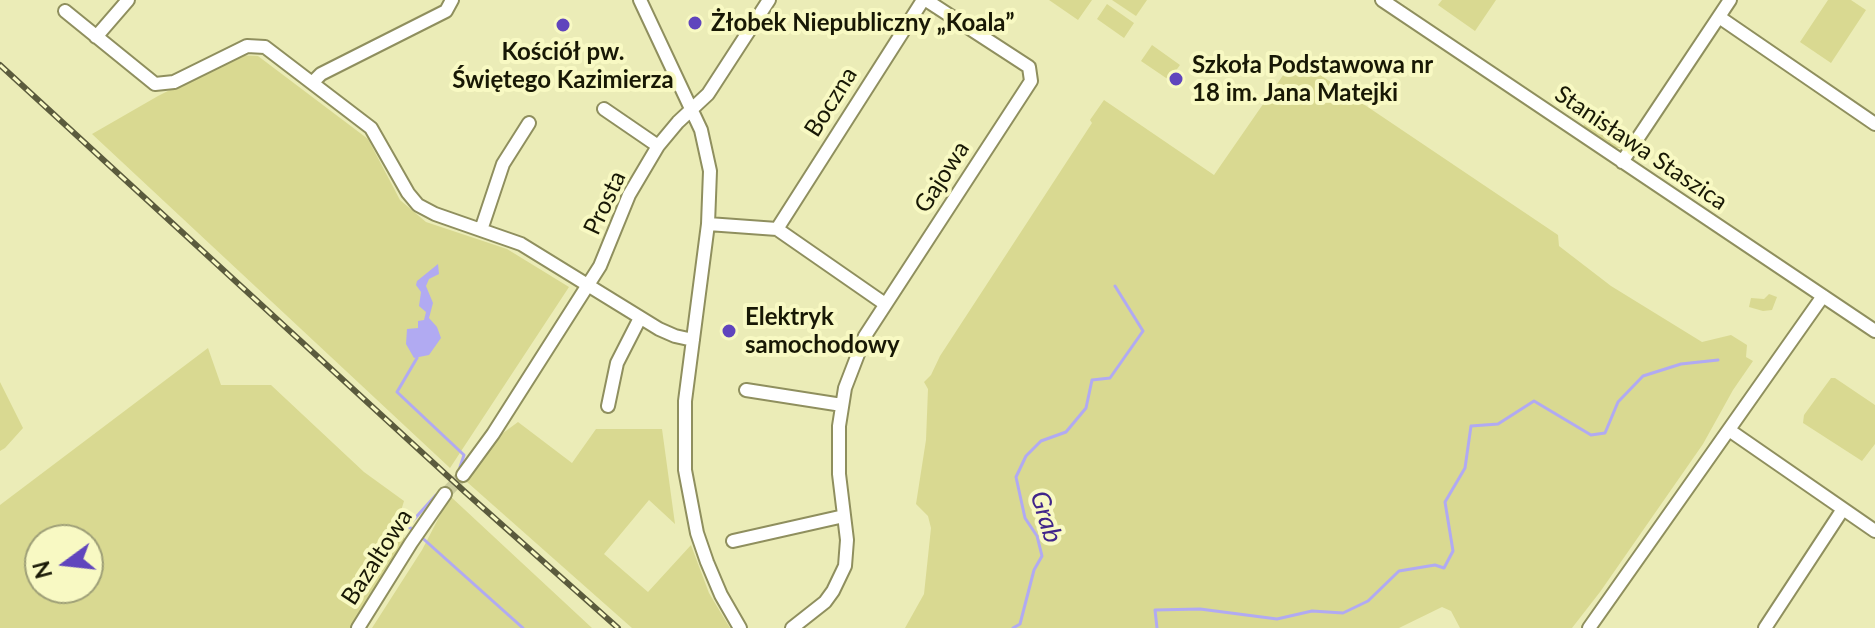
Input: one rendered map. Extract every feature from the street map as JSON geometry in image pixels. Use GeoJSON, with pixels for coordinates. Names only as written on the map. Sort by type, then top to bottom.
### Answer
{"type":"FeatureCollection","features":[{"type":"Feature","properties":{"kind":"street"},"geometry":{"type":"LineString","coordinates":[[96,37],[128,0]]}},
{"type":"Feature","properties":{"kind":"street"},"geometry":{"type":"LineString","coordinates":[[313,82],[321,74],[446,11],[452,0]]}},
{"type":"Feature","properties":{"kind":"street"},"geometry":{"type":"LineString","coordinates":[[640,0],[701,130],[710,171],[708,224],[684,423],[685,470],[707,562],[740,628]]}},
{"type":"Feature","properties":{"kind":"street","name":"Prosta"},"geometry":{"type":"LineString","coordinates":[[463,475],[493,434],[604,258],[629,195],[658,146],[708,94],[769,0]]}},
{"type":"Feature","properties":{"kind":"street","name":"Boczna"},"geometry":{"type":"LineString","coordinates":[[777,229],[925,0],[1022,63],[1032,73]]}},
{"type":"Feature","properties":{"kind":"street","name":"Stanisława Staszica"},"geometry":{"type":"LineString","coordinates":[[1382,0],[1875,331]]}},
{"type":"Feature","properties":{"kind":"street"},"geometry":{"type":"LineString","coordinates":[[1622,162],[1730,0]]}},
{"type":"Feature","properties":{"kind":"street"},"geometry":{"type":"LineString","coordinates":[[65,11],[155,84],[168,85],[247,46],[270,49],[371,128],[418,205],[521,244],[640,318],[667,333],[693,340]]}},
{"type":"Feature","properties":{"kind":"street"},"geometry":{"type":"LineString","coordinates":[[1719,17],[1875,124]]}},
{"type":"Feature","properties":{"kind":"street","name":"Gajowa"},"geometry":{"type":"LineString","coordinates":[[792,628],[825,602],[845,566],[847,540],[838,447],[842,405],[865,336],[1031,81],[1032,73]]}},
{"type":"Feature","properties":{"kind":"street"},"geometry":{"type":"LineString","coordinates":[[604,109],[658,146]]}},
{"type":"Feature","properties":{"kind":"street"},"geometry":{"type":"LineString","coordinates":[[481,230],[503,164],[529,123]]}},
{"type":"Feature","properties":{"kind":"street"},"geometry":{"type":"LineString","coordinates":[[708,224],[777,229],[885,304]]}},
{"type":"Feature","properties":{"kind":"street"},"geometry":{"type":"LineString","coordinates":[[1589,628],[1823,296]]}},
{"type":"Feature","properties":{"kind":"street"},"geometry":{"type":"LineString","coordinates":[[608,406],[617,363],[640,318]]}},
{"type":"Feature","properties":{"kind":"street"},"geometry":{"type":"LineString","coordinates":[[746,390],[842,405]]}},
{"type":"Feature","properties":{"kind":"street"},"geometry":{"type":"LineString","coordinates":[[1729,430],[1875,531]]}},
{"type":"Feature","properties":{"kind":"street","name":"Bazaltowa"},"geometry":{"type":"LineString","coordinates":[[358,628],[445,494]]}},
{"type":"Feature","properties":{"kind":"street"},"geometry":{"type":"LineString","coordinates":[[1765,628],[1843,509]]}},
{"type":"Feature","properties":{"kind":"street"},"geometry":{"type":"LineString","coordinates":[[733,541],[844,516]]}},
{"type":"Feature","properties":{"kind":"shaded area"},"geometry":{"type":"Polygon","coordinates":[[[1049,0],[1092,0],[1078,20],[1049,0]]]}},
{"type":"Feature","properties":{"kind":"shaded area"},"geometry":{"type":"Polygon","coordinates":[[[1112,0],[1147,0],[1136,16],[1112,0]]]}},
{"type":"Feature","properties":{"kind":"shaded area"},"geometry":{"type":"Polygon","coordinates":[[[1442,0],[1496,0],[1475,31],[1438,5],[1442,0]]]}},
{"type":"Feature","properties":{"kind":"shaded area"},"geometry":{"type":"Polygon","coordinates":[[[1828,0],[1851,0],[1866,10],[1831,63],[1800,42],[1828,0]]]}},
{"type":"Feature","properties":{"kind":"shaded area"},"geometry":{"type":"Polygon","coordinates":[[[1107,4],[1134,23],[1124,38],[1097,19],[1107,4]]]}},
{"type":"Feature","properties":{"kind":"shaded area"},"geometry":{"type":"Polygon","coordinates":[[[1152,45],[1180,65],[1169,80],[1141,61],[1152,45]]]}},
{"type":"Feature","properties":{"kind":"shaded area"},"geometry":{"type":"Polygon","coordinates":[[[239,55],[258,56],[368,139],[400,200],[426,222],[507,249],[569,287],[450,468],[92,134],[239,55]]]}},
{"type":"Feature","properties":{"kind":"shaded area"},"geometry":{"type":"Polygon","coordinates":[[[1295,58],[1558,235],[1559,246],[1611,286],[1702,342],[1731,335],[1747,345],[1746,357],[1753,361],[1703,444],[1572,628],[1460,628],[1451,611],[1442,607],[1399,628],[905,628],[924,594],[931,528],[928,516],[916,504],[926,440],[928,389],[924,382],[1092,123],[1090,120],[1104,100],[1214,175],[1295,58]]]}},
{"type":"Feature","properties":{"kind":"shaded area"},"geometry":{"type":"Polygon","coordinates":[[[1586,122],[1624,148],[1612,148],[1582,128],[1586,122]]]}},
{"type":"Feature","properties":{"kind":"shaded area"},"geometry":{"type":"Polygon","coordinates":[[[438,264],[439,274],[429,279],[426,286],[433,303],[429,318],[441,338],[429,355],[414,358],[406,344],[407,329],[418,328],[418,321],[424,320],[426,312],[419,306],[421,292],[417,281],[438,264]]]}},
{"type":"Feature","properties":{"kind":"shaded area"},"geometry":{"type":"Polygon","coordinates":[[[1769,294],[1777,297],[1772,310],[1749,307],[1751,298],[1764,299],[1769,294]]]}},
{"type":"Feature","properties":{"kind":"shaded area"},"geometry":{"type":"Polygon","coordinates":[[[208,348],[221,385],[271,385],[364,472],[404,501],[396,527],[406,540],[350,628],[0,628],[0,505],[208,348]]]}},
{"type":"Feature","properties":{"kind":"shaded area"},"geometry":{"type":"Polygon","coordinates":[[[1831,378],[1875,405],[1875,444],[1862,461],[1803,423],[1804,415],[1831,378]]]}},
{"type":"Feature","properties":{"kind":"shaded area"},"geometry":{"type":"Polygon","coordinates":[[[0,382],[23,428],[0,451],[0,382]]]}},
{"type":"Feature","properties":{"kind":"shaded area"},"geometry":{"type":"Polygon","coordinates":[[[518,422],[572,463],[596,429],[662,429],[675,524],[649,500],[604,554],[648,592],[691,545],[709,593],[730,628],[632,628],[467,482],[499,436],[518,422]]]}},
{"type":"Feature","properties":{"kind":"shaded area"},"geometry":{"type":"Polygon","coordinates":[[[450,496],[592,628],[372,628],[422,550],[450,496]]]}},
{"type":"Feature","properties":{"kind":"waterway","name":"Grab"},"geometry":{"type":"LineString","coordinates":[[1013,628],[1020,624],[1034,570],[1042,556],[1037,536],[1025,518],[1016,477],[1026,456],[1041,441],[1066,432],[1086,408],[1092,380],[1110,378],[1143,331],[1115,286]]}},
{"type":"Feature","properties":{"kind":"waterway"},"geometry":{"type":"LineString","coordinates":[[417,358],[397,392],[464,455],[460,467]]}},
{"type":"Feature","properties":{"kind":"waterway"},"geometry":{"type":"LineString","coordinates":[[1157,628],[1155,610],[1200,609],[1277,619],[1312,611],[1343,613],[1368,601],[1399,571],[1435,565],[1444,568],[1453,551],[1445,502],[1465,468],[1471,426],[1498,424],[1534,401],[1591,435],[1605,433],[1618,402],[1643,376],[1681,364],[1718,360]]}},
{"type":"Feature","properties":{"kind":"waterway"},"geometry":{"type":"LineString","coordinates":[[413,530],[408,526],[436,495]]}},
{"type":"Feature","properties":{"kind":"waterway"},"geometry":{"type":"LineString","coordinates":[[419,535],[523,628]]}},
{"type":"Feature","properties":{"kind":"tunnel"},"geometry":{"type":"LineString","coordinates":[[445,494],[463,475]]}},
{"type":"Feature","properties":{"kind":"railway"},"geometry":{"type":"LineString","coordinates":[[0,65],[464,491],[618,628]]}},
{"type":"Feature","properties":{"kind":"place","name":"Żłobek Niepubliczny „Koala”"},"geometry":{"type":"Point","coordinates":[695,23]}},
{"type":"Feature","properties":{"kind":"place","name":"Kościół pw. Świętego Kazimierza"},"geometry":{"type":"Point","coordinates":[563,25]}},
{"type":"Feature","properties":{"kind":"place","name":"Szkoła Podstawowa nr 18 im. Jana Matejki"},"geometry":{"type":"Point","coordinates":[1176,79]}},
{"type":"Feature","properties":{"kind":"place","name":"Elektryk samochodowy"},"geometry":{"type":"Point","coordinates":[729,331]}}]}
